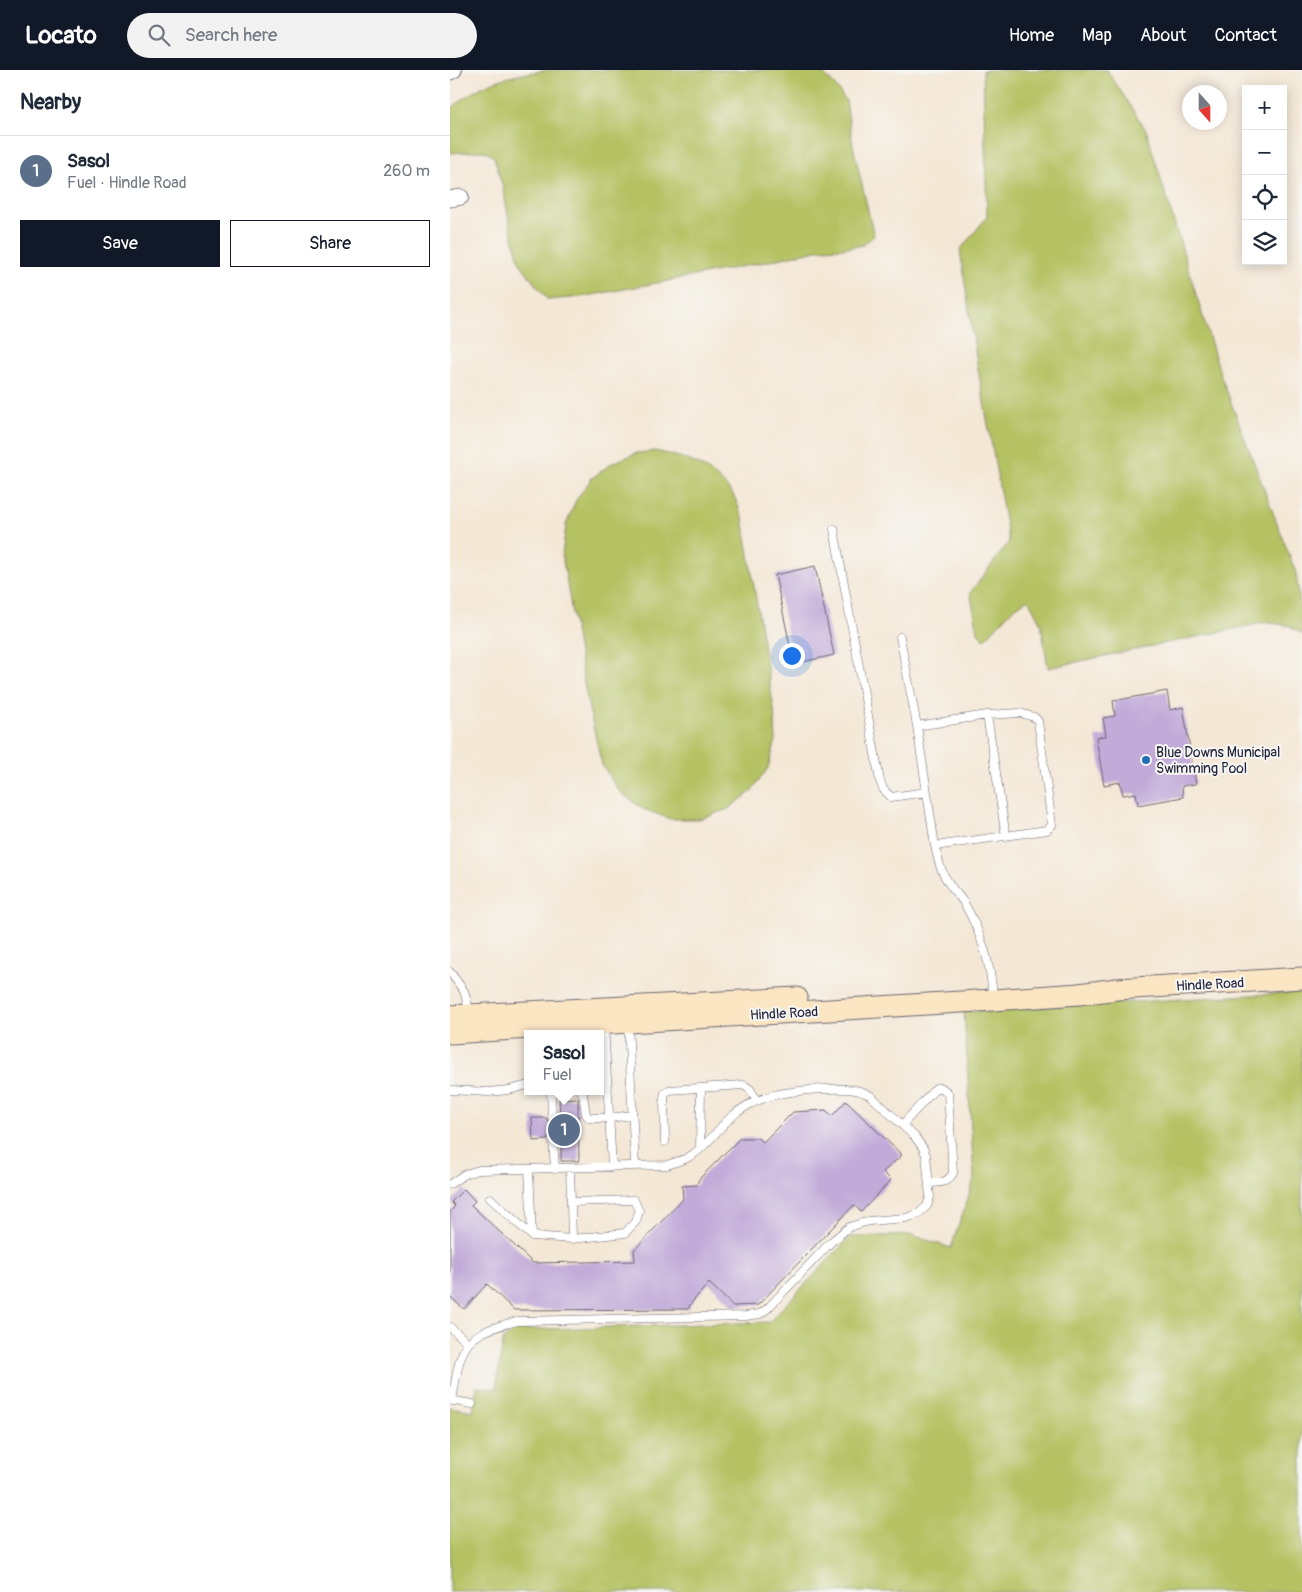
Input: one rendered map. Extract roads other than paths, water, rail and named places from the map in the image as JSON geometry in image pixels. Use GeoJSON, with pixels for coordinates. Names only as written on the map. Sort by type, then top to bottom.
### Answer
{"type":"FeatureCollection","features":[{"type":"Feature","properties":{"kind":"main road","name":"Hindle Road"},"geometry":{"type":"LineString","coordinates":[[450,1033],[628,1014],[992,995],[1079,994],[1117,989],[1302,978]]}},
{"type":"Feature","properties":{"kind":"main road","name":"Hindle Road"},"geometry":{"type":"LineString","coordinates":[[460,1015],[603,1016]]}},
{"type":"Feature","properties":{"kind":"street"},"geometry":{"type":"LineString","coordinates":[[450,72],[454,70]]}},
{"type":"Feature","properties":{"kind":"lane"},"geometry":{"type":"LineString","coordinates":[[834,530],[880,781],[883,789],[891,797],[927,792]]}},
{"type":"Feature","properties":{"kind":"lane"},"geometry":{"type":"LineString","coordinates":[[900,637],[917,726],[937,859],[946,879],[963,902],[974,922],[985,952],[992,995]]}},
{"type":"Feature","properties":{"kind":"lane"},"geometry":{"type":"LineString","coordinates":[[917,726],[987,715],[1020,713],[1034,717],[1038,722],[1052,825],[1047,830],[935,846]]}},
{"type":"Feature","properties":{"kind":"lane"},"geometry":{"type":"LineString","coordinates":[[987,715],[1006,837]]}},
{"type":"Feature","properties":{"kind":"lane"},"geometry":{"type":"LineString","coordinates":[[450,972],[464,991],[460,1015]]}},
{"type":"Feature","properties":{"kind":"lane"},"geometry":{"type":"LineString","coordinates":[[628,1014],[635,1166]]}},
{"type":"Feature","properties":{"kind":"lane"},"geometry":{"type":"LineString","coordinates":[[603,1016],[604,1030]]}},
{"type":"Feature","properties":{"kind":"lane"},"geometry":{"type":"LineString","coordinates":[[604,1031],[612,1168]]}},
{"type":"Feature","properties":{"kind":"lane"},"geometry":{"type":"LineString","coordinates":[[450,1090],[488,1092],[524,1086]]}},
{"type":"Feature","properties":{"kind":"lane"},"geometry":{"type":"LineString","coordinates":[[665,1142],[664,1105],[665,1093],[669,1090],[746,1086],[757,1101]]}},
{"type":"Feature","properties":{"kind":"lane"},"geometry":{"type":"LineString","coordinates":[[902,1125],[936,1088],[942,1088],[948,1093],[953,1173],[949,1180],[929,1183]]}},
{"type":"Feature","properties":{"kind":"lane"},"geometry":{"type":"LineString","coordinates":[[700,1149],[701,1089]]}},
{"type":"Feature","properties":{"kind":"lane"},"geometry":{"type":"LineString","coordinates":[[452,1179],[479,1170],[612,1168],[667,1165],[686,1158],[700,1149],[730,1118],[743,1108],[757,1101],[793,1090],[838,1089],[864,1092],[902,1125],[923,1148],[926,1156],[929,1183],[930,1197],[927,1206],[918,1214],[906,1218],[869,1221],[849,1227],[832,1242],[767,1310],[760,1314],[746,1316],[517,1321],[484,1330],[468,1343],[462,1351],[451,1400],[472,1404]]}},
{"type":"Feature","properties":{"kind":"lane"},"geometry":{"type":"LineString","coordinates":[[551,1095],[552,1117]]}},
{"type":"Feature","properties":{"kind":"lane"},"geometry":{"type":"LineString","coordinates":[[583,1095],[586,1114],[589,1118],[632,1115]]}},
{"type":"Feature","properties":{"kind":"lane"},"geometry":{"type":"LineString","coordinates":[[553,1140],[554,1169]]}},
{"type":"Feature","properties":{"kind":"lane"},"geometry":{"type":"LineString","coordinates":[[570,1168],[572,1239]]}},
{"type":"Feature","properties":{"kind":"lane"},"geometry":{"type":"LineString","coordinates":[[529,1169],[532,1236]]}},
{"type":"Feature","properties":{"kind":"lane"},"geometry":{"type":"LineString","coordinates":[[490,1198],[532,1236],[572,1239],[625,1233],[636,1221],[639,1211],[634,1200],[571,1202]]}},
{"type":"Feature","properties":{"kind":"lane"},"geometry":{"type":"LineString","coordinates":[[450,1327],[468,1343]]}},
{"type":"Feature","properties":{"kind":"place","name":"Blue Downs Municipal Swimming Pool"},"geometry":{"type":"Point","coordinates":[1146,760]}},
{"type":"Feature","properties":{"kind":"place","name":"Sasol"},"geometry":{"type":"Point","coordinates":[564,1130]}}]}
